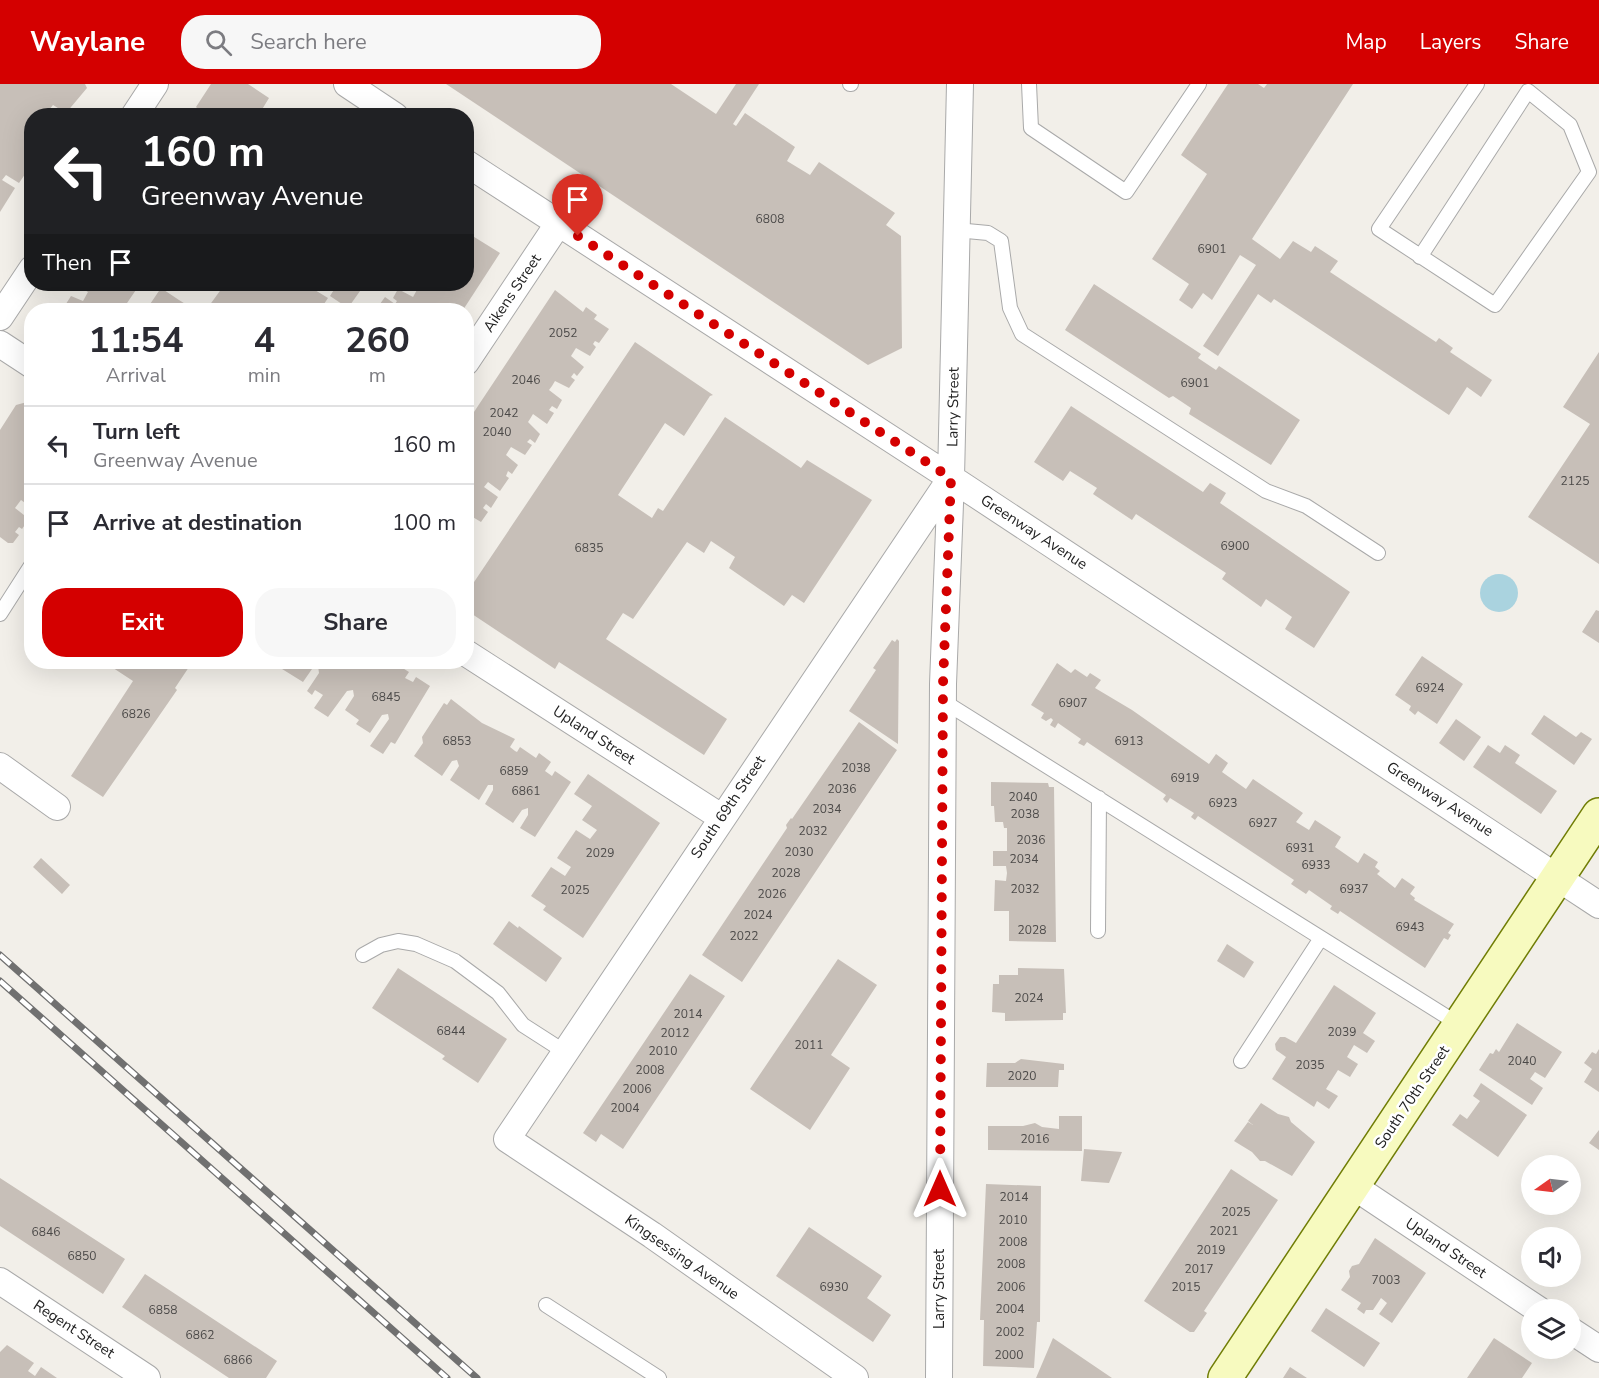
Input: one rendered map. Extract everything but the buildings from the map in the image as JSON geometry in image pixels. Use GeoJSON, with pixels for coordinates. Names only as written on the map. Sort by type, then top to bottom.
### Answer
{"type":"FeatureCollection","features":[{"type":"Feature","properties":{"kind":"street"},"geometry":{"type":"LineString","coordinates":[[139,108],[155,84]]}},
{"type":"Feature","properties":{"kind":"street"},"geometry":{"type":"LineString","coordinates":[[347,84],[383,108]]}},
{"type":"Feature","properties":{"kind":"street","name":"Larry Street"},"geometry":{"type":"LineString","coordinates":[[939,1378],[943,701],[951,478],[960,84]]}},
{"type":"Feature","properties":{"kind":"street","name":"Greenway Avenue"},"geometry":{"type":"LineString","coordinates":[[474,168],[951,478],[1599,905]]}},
{"type":"Feature","properties":{"kind":"street","name":"Aikens Street"},"geometry":{"type":"LineString","coordinates":[[474,350],[558,224]]}},
{"type":"Feature","properties":{"kind":"street"},"geometry":{"type":"LineString","coordinates":[[0,317],[24,281]]}},
{"type":"Feature","properties":{"kind":"street"},"geometry":{"type":"LineString","coordinates":[[0,344],[24,360]]}},
{"type":"Feature","properties":{"kind":"street","name":"South 69th Street"},"geometry":{"type":"LineString","coordinates":[[507,1139],[721,817],[951,478]]}},
{"type":"Feature","properties":{"kind":"street","name":"Upland Street"},"geometry":{"type":"LineString","coordinates":[[474,658],[721,817]]}},
{"type":"Feature","properties":{"kind":"street"},"geometry":{"type":"LineString","coordinates":[[0,766],[57,807]]}},
{"type":"Feature","properties":{"kind":"street","name":"South 70th Street"},"geometry":{"type":"LineString","coordinates":[[1225,1378],[1599,815]]}},
{"type":"Feature","properties":{"kind":"street","name":"Kingsessing Avenue"},"geometry":{"type":"LineString","coordinates":[[507,1139],[646,1230],[855,1378]]}},
{"type":"Feature","properties":{"kind":"street","name":"Upland Street"},"geometry":{"type":"LineString","coordinates":[[1353,1186],[1522,1299]]}},
{"type":"Feature","properties":{"kind":"street","name":"Regent Street"},"geometry":{"type":"LineString","coordinates":[[0,1281],[147,1378]]}},
{"type":"Feature","properties":{"kind":"street"},"geometry":{"type":"LineString","coordinates":[[1581,1337],[1599,1349]]}},
{"type":"Feature","properties":{"kind":"lane"},"geometry":{"type":"LineString","coordinates":[[1029,84],[1031,128],[1126,192],[1199,84]]}},
{"type":"Feature","properties":{"kind":"lane"},"geometry":{"type":"LineString","coordinates":[[1420,257],[1528,92],[1570,125],[1589,172],[1496,305],[1420,257],[1379,229],[1477,84]]}},
{"type":"Feature","properties":{"kind":"lane"},"geometry":{"type":"LineString","coordinates":[[956,230],[988,233],[1003,243],[1010,308],[1022,334],[1266,491],[1306,506],[1378,553]]}},
{"type":"Feature","properties":{"kind":"lane"},"geometry":{"type":"LineString","coordinates":[[0,614],[24,576]]}},
{"type":"Feature","properties":{"kind":"lane"},"geometry":{"type":"LineString","coordinates":[[943,701],[1460,1025]]}},
{"type":"Feature","properties":{"kind":"lane"},"geometry":{"type":"LineString","coordinates":[[1098,932],[1099,798]]}},
{"type":"Feature","properties":{"kind":"lane"},"geometry":{"type":"LineString","coordinates":[[1241,1061],[1321,938]]}},
{"type":"Feature","properties":{"kind":"lane"},"geometry":{"type":"LineString","coordinates":[[363,955],[381,945],[398,942],[416,944],[455,961],[498,993],[524,1025],[565,1052]]}},
{"type":"Feature","properties":{"kind":"lane"},"geometry":{"type":"LineString","coordinates":[[546,1305],[658,1378]]}},
{"type":"Feature","properties":{"kind":"water"},"geometry":{"type":"Polygon","coordinates":[[[1499,574],[1513,579],[1518,593],[1513,607],[1499,612],[1485,607],[1480,593],[1485,579],[1499,574]]]}},
{"type":"Feature","properties":{"kind":"railway"},"geometry":{"type":"LineString","coordinates":[[0,955],[477,1378]]}},
{"type":"Feature","properties":{"kind":"railway"},"geometry":{"type":"LineString","coordinates":[[0,981],[447,1378]]}},
{"type":"Feature","properties":{"kind":"route"},"geometry":{"type":"LineString","coordinates":[[578,236],[951,478],[943,684],[940,1189]]}}]}
